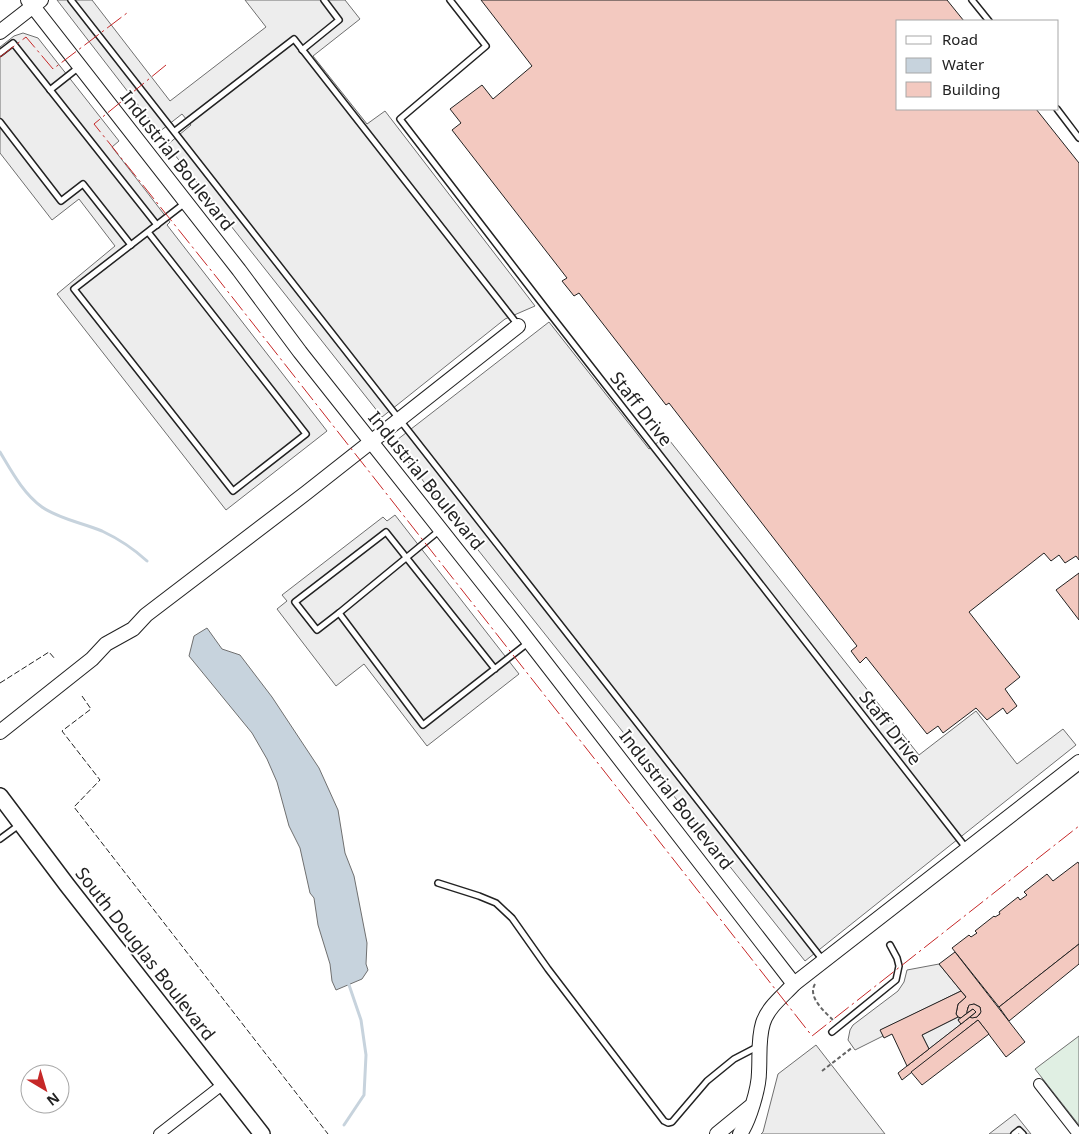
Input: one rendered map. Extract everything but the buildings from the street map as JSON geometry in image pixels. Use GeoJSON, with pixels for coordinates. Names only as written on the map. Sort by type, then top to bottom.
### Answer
{"type":"FeatureCollection","features":[{"type":"Feature","properties":{"kind":"main road","name":"South Douglas Boulevard"},"geometry":{"type":"LineString","coordinates":[[0,796],[222,1085],[262,1134]]}},
{"type":"Feature","properties":{"kind":"street"},"geometry":{"type":"LineString","coordinates":[[0,32],[34,2]]}},
{"type":"Feature","properties":{"kind":"street","name":"Industrial Boulevard"},"geometry":{"type":"LineString","coordinates":[[34,2],[80,67],[239,270],[300,352],[529,642],[794,984]]}},
{"type":"Feature","properties":{"kind":"street"},"geometry":{"type":"LineString","coordinates":[[0,732],[78,670],[106,644],[133,629],[146,615],[370,442],[403,424],[515,322]]}},
{"type":"Feature","properties":{"kind":"street"},"geometry":{"type":"LineString","coordinates":[[740,1134],[744,1128],[757,1091],[760,1074],[760,1034],[763,1022],[769,1011],[794,984],[1079,762]]}},
{"type":"Feature","properties":{"kind":"street"},"geometry":{"type":"LineString","coordinates":[[1039,1084],[1078,1134]]}},
{"type":"Feature","properties":{"kind":"street"},"geometry":{"type":"LineString","coordinates":[[159,1134],[222,1085]]}},
{"type":"Feature","properties":{"kind":"street"},"geometry":{"type":"LineString","coordinates":[[717,1134],[751,1106]]}},
{"type":"Feature","properties":{"kind":"lane"},"geometry":{"type":"LineString","coordinates":[[71,0],[824,962]]}},
{"type":"Feature","properties":{"kind":"lane"},"geometry":{"type":"LineString","coordinates":[[302,50],[339,20],[324,0]]}},
{"type":"Feature","properties":{"kind":"lane","name":"Staff Drive"},"geometry":{"type":"LineString","coordinates":[[450,0],[486,46],[400,119],[546,310],[967,849]]}},
{"type":"Feature","properties":{"kind":"lane"},"geometry":{"type":"LineString","coordinates":[[972,0],[987,20]]}},
{"type":"Feature","properties":{"kind":"lane"},"geometry":{"type":"LineString","coordinates":[[175,131],[294,39],[515,322]]}},
{"type":"Feature","properties":{"kind":"lane"},"geometry":{"type":"LineString","coordinates":[[0,53],[13,43],[157,226]]}},
{"type":"Feature","properties":{"kind":"lane"},"geometry":{"type":"LineString","coordinates":[[50,90],[80,67]]}},
{"type":"Feature","properties":{"kind":"lane"},"geometry":{"type":"LineString","coordinates":[[1058,110],[1079,138]]}},
{"type":"Feature","properties":{"kind":"lane"},"geometry":{"type":"LineString","coordinates":[[0,122],[61,201],[83,184],[131,245]]}},
{"type":"Feature","properties":{"kind":"lane"},"geometry":{"type":"LineString","coordinates":[[148,232],[306,434],[233,491],[74,289],[148,232],[157,226],[186,203]]}},
{"type":"Feature","properties":{"kind":"lane"},"geometry":{"type":"LineString","coordinates":[[440,530],[406,557],[339,613],[316,630],[295,602],[386,532],[406,557],[495,669]]}},
{"type":"Feature","properties":{"kind":"lane"},"geometry":{"type":"LineString","coordinates":[[339,613],[423,725],[529,642]]}},
{"type":"Feature","properties":{"kind":"lane"},"geometry":{"type":"LineString","coordinates":[[0,840],[21,824]]}},
{"type":"Feature","properties":{"kind":"lane"},"geometry":{"type":"LineString","coordinates":[[438,883],[496,903],[512,918],[548,969],[664,1121],[672,1122],[707,1081],[734,1059],[760,1045]]}},
{"type":"Feature","properties":{"kind":"lane"},"geometry":{"type":"LineString","coordinates":[[832,1032],[896,980],[899,966],[890,945]]}},
{"type":"Feature","properties":{"kind":"lane"},"geometry":{"type":"LineString","coordinates":[[1014,1134],[1019,1130],[1023,1134]]}},
{"type":"Feature","properties":{"kind":"path"},"geometry":{"type":"LineString","coordinates":[[812,991],[813,996],[839,1026]]}},
{"type":"Feature","properties":{"kind":"path"},"geometry":{"type":"LineString","coordinates":[[822,1071],[853,1047]]}},
{"type":"Feature","properties":{"kind":"green space"},"geometry":{"type":"Polygon","coordinates":[[[1079,1036],[1079,1125],[1035,1069],[1079,1036]]]}},
{"type":"Feature","properties":{"kind":"shaded area"},"geometry":{"type":"Polygon","coordinates":[[[57,0],[92,0],[170,101],[266,27],[245,0],[345,0],[360,19],[313,56],[367,124],[385,111],[535,306],[505,319],[382,417],[167,145],[191,125],[182,114],[159,132],[57,0]]]}},
{"type":"Feature","properties":{"kind":"shaded area"},"geometry":{"type":"Polygon","coordinates":[[[23,33],[38,38],[119,141],[112,147],[170,222],[167,225],[327,431],[226,510],[57,294],[115,246],[79,199],[52,220],[0,153],[0,47],[14,36],[23,33]]]}},
{"type":"Feature","properties":{"kind":"shaded area"},"geometry":{"type":"Polygon","coordinates":[[[549,322],[649,449],[666,436],[919,755],[976,711],[1017,764],[1063,729],[1076,745],[805,961],[393,443],[549,322]]]}},
{"type":"Feature","properties":{"kind":"shaded area"},"geometry":{"type":"Polygon","coordinates":[[[395,515],[519,674],[427,746],[364,664],[336,686],[277,609],[287,601],[282,595],[383,517],[387,521],[395,515]]]}},
{"type":"Feature","properties":{"kind":"shaded area"},"geometry":{"type":"Polygon","coordinates":[[[939,964],[961,991],[881,1030],[883,1036],[855,1050],[848,1040],[853,1025],[898,991],[904,982],[907,970],[939,964]]]}},
{"type":"Feature","properties":{"kind":"shaded area"},"geometry":{"type":"Polygon","coordinates":[[[960,1016],[958,1020],[961,1024],[929,1049],[922,1035],[960,1016]]]}},
{"type":"Feature","properties":{"kind":"shaded area"},"geometry":{"type":"Polygon","coordinates":[[[816,1045],[885,1134],[761,1134],[778,1074],[816,1045]]]}},
{"type":"Feature","properties":{"kind":"shaded area"},"geometry":{"type":"Polygon","coordinates":[[[1015,1114],[1031,1134],[989,1134],[1015,1114]]]}},
{"type":"Feature","properties":{"kind":"water"},"geometry":{"type":"Polygon","coordinates":[[[207,628],[222,649],[240,655],[272,697],[319,768],[338,810],[345,853],[354,876],[367,943],[366,964],[368,970],[362,979],[336,990],[332,981],[330,964],[318,925],[314,898],[310,893],[300,848],[289,826],[277,782],[267,759],[252,733],[189,656],[194,636],[207,628]]]}},
{"type":"Feature","properties":{"kind":"waterway"},"geometry":{"type":"LineString","coordinates":[[0,452],[24,489],[42,507],[56,515],[108,534],[132,548],[147,561]]}},
{"type":"Feature","properties":{"kind":"waterway"},"geometry":{"type":"LineString","coordinates":[[344,1125],[364,1095],[366,1055],[361,1020],[348,982]]}},
{"type":"Feature","properties":{"kind":"fence"},"geometry":{"type":"LineString","coordinates":[[0,683],[49,652],[55,659]]}},
{"type":"Feature","properties":{"kind":"fence"},"geometry":{"type":"LineString","coordinates":[[82,696],[91,709],[62,731],[100,780],[74,807],[328,1134]]}},
{"type":"Feature","properties":{"kind":"power"},"geometry":{"type":"LineString","coordinates":[[0,57],[26,37],[53,69],[127,13]]}},
{"type":"Feature","properties":{"kind":"power"},"geometry":{"type":"LineString","coordinates":[[166,65],[94,124],[218,279],[812,1036],[1079,826]]}}]}
